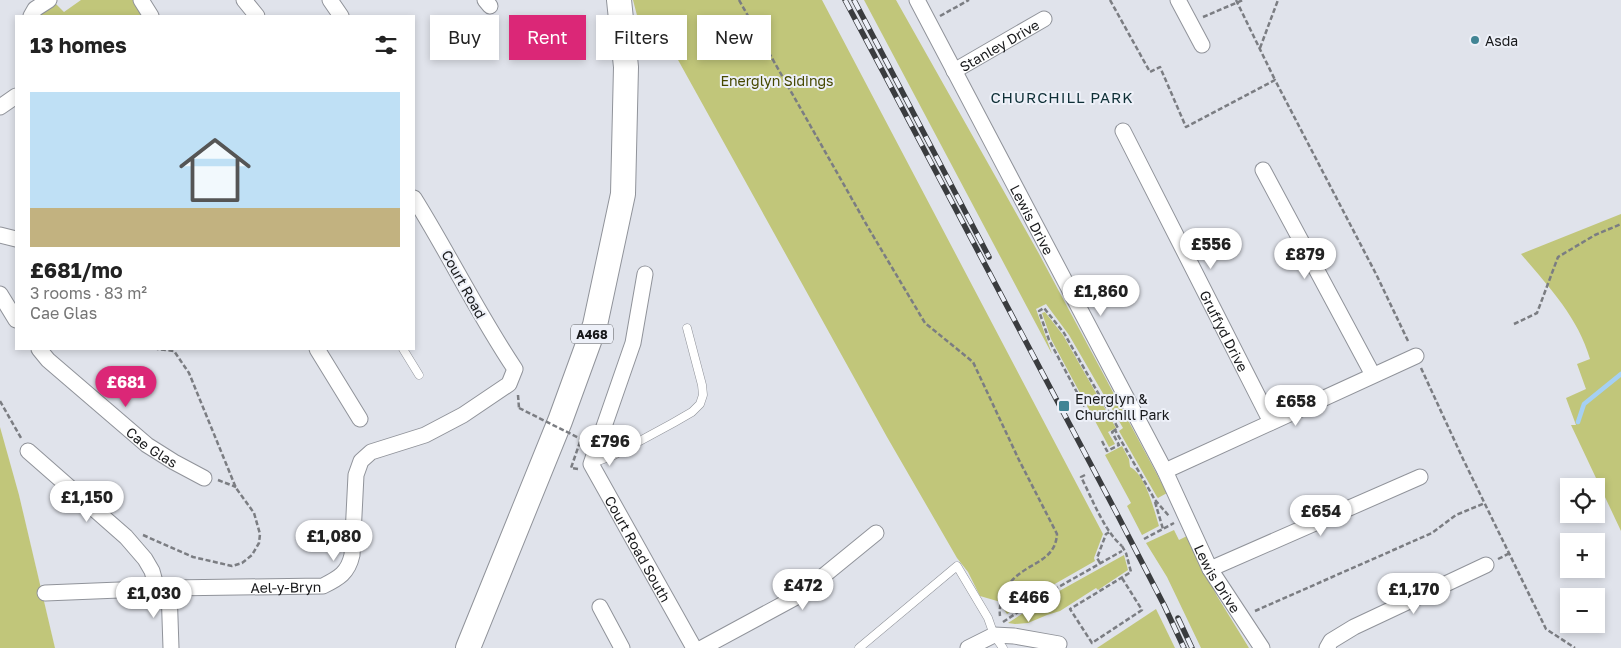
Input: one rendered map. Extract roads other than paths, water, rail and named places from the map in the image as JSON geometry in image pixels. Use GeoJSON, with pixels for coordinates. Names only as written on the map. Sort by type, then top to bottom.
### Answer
{"type":"FeatureCollection","features":[{"type":"Feature","properties":{"kind":"main road","name":"A468"},"geometry":{"type":"LineString","coordinates":[[468,648],[560,421],[595,325],[623,194],[626,67],[618,0]]}},
{"type":"Feature","properties":{"kind":"street"},"geometry":{"type":"LineString","coordinates":[[32,15],[36,9],[49,0]]}},
{"type":"Feature","properties":{"kind":"street"},"geometry":{"type":"LineString","coordinates":[[140,0],[150,15]]}},
{"type":"Feature","properties":{"kind":"street"},"geometry":{"type":"LineString","coordinates":[[330,0],[340,15]]}},
{"type":"Feature","properties":{"kind":"street","name":"Lewis Drive"},"geometry":{"type":"LineString","coordinates":[[917,0],[1165,471],[1181,520],[1210,569],[1262,648]]}},
{"type":"Feature","properties":{"kind":"street"},"geometry":{"type":"LineString","coordinates":[[1178,0],[1202,45]]}},
{"type":"Feature","properties":{"kind":"street","name":"Stanley Drive"},"geometry":{"type":"LineString","coordinates":[[954,71],[1044,19]]}},
{"type":"Feature","properties":{"kind":"street"},"geometry":{"type":"LineString","coordinates":[[0,107],[15,97]]}},
{"type":"Feature","properties":{"kind":"street","name":"Gruffyd Drive"},"geometry":{"type":"LineString","coordinates":[[1123,131],[1271,422]]}},
{"type":"Feature","properties":{"kind":"street"},"geometry":{"type":"LineString","coordinates":[[1263,170],[1373,375]]}},
{"type":"Feature","properties":{"kind":"street","name":"Court Road"},"geometry":{"type":"LineString","coordinates":[[415,200],[496,340],[515,369]]}},
{"type":"Feature","properties":{"kind":"street"},"geometry":{"type":"LineString","coordinates":[[0,235],[15,239]]}},
{"type":"Feature","properties":{"kind":"street"},"geometry":{"type":"LineString","coordinates":[[591,464],[633,343],[645,274]]}},
{"type":"Feature","properties":{"kind":"street"},"geometry":{"type":"LineString","coordinates":[[0,294],[15,318]]}},
{"type":"Feature","properties":{"kind":"street","name":"Cae Glas"},"geometry":{"type":"LineString","coordinates":[[40,350],[55,366],[147,445],[204,478]]}},
{"type":"Feature","properties":{"kind":"street"},"geometry":{"type":"LineString","coordinates":[[318,350],[360,419]]}},
{"type":"Feature","properties":{"kind":"street"},"geometry":{"type":"LineString","coordinates":[[1165,471],[1416,356]]}},
{"type":"Feature","properties":{"kind":"street","name":"Ael-y-Bryn"},"geometry":{"type":"LineString","coordinates":[[45,593],[323,586],[336,580],[344,574],[349,566],[353,542],[356,474],[361,461],[371,452],[425,435],[463,415],[509,384],[515,369]]}},
{"type":"Feature","properties":{"kind":"street"},"geometry":{"type":"LineString","coordinates":[[28,451],[126,537],[145,560],[163,589],[171,648]]}},
{"type":"Feature","properties":{"kind":"street","name":"Court Road South"},"geometry":{"type":"LineString","coordinates":[[591,464],[694,648]]}},
{"type":"Feature","properties":{"kind":"street"},"geometry":{"type":"LineString","coordinates":[[1210,569],[1420,477]]}},
{"type":"Feature","properties":{"kind":"street"},"geometry":{"type":"LineString","coordinates":[[702,648],[800,596],[876,533]]}},
{"type":"Feature","properties":{"kind":"street"},"geometry":{"type":"LineString","coordinates":[[1327,648],[1331,641],[1354,627],[1486,565]]}},
{"type":"Feature","properties":{"kind":"street"},"geometry":{"type":"LineString","coordinates":[[600,607],[622,648]]}},
{"type":"Feature","properties":{"kind":"street"},"geometry":{"type":"LineString","coordinates":[[968,648],[994,636],[1014,636],[1059,644]]}},
{"type":"Feature","properties":{"kind":"lane"},"geometry":{"type":"LineString","coordinates":[[591,464],[614,455],[673,423],[692,412],[700,404],[703,395],[702,385],[687,328]]}},
{"type":"Feature","properties":{"kind":"lane"},"geometry":{"type":"LineString","coordinates":[[404,350],[419,375]]}},
{"type":"Feature","properties":{"kind":"lane"},"geometry":{"type":"LineString","coordinates":[[859,648],[957,566],[988,618],[994,636],[1003,648]]}},
{"type":"Feature","properties":{"kind":"waterway"},"geometry":{"type":"LineString","coordinates":[[1578,422],[1584,404],[1621,374]]}},
{"type":"Feature","properties":{"kind":"railway"},"geometry":{"type":"LineString","coordinates":[[845,0],[1116,512],[1184,648]]}},
{"type":"Feature","properties":{"kind":"railway"},"geometry":{"type":"LineString","coordinates":[[854,0],[989,257]]}},
{"type":"Feature","properties":{"kind":"railway"},"geometry":{"type":"LineString","coordinates":[[1178,618],[1192,648]]}},
{"type":"Feature","properties":{"kind":"place","name":"Asda"},"geometry":{"type":"Point","coordinates":[1475,40]}},
{"type":"Feature","properties":{"kind":"place","name":"Energlyn & Churchill Park"},"geometry":{"type":"Point","coordinates":[1064,406]}},
{"type":"Feature","properties":{"kind":"district","name":"CHURCHILL PARK"},"geometry":{"type":"Point","coordinates":[1062,97]}},
{"type":"Feature","properties":{"kind":"park label","name":"Energlyn Sidings"},"geometry":{"type":"Point","coordinates":[777,80]}}]}
